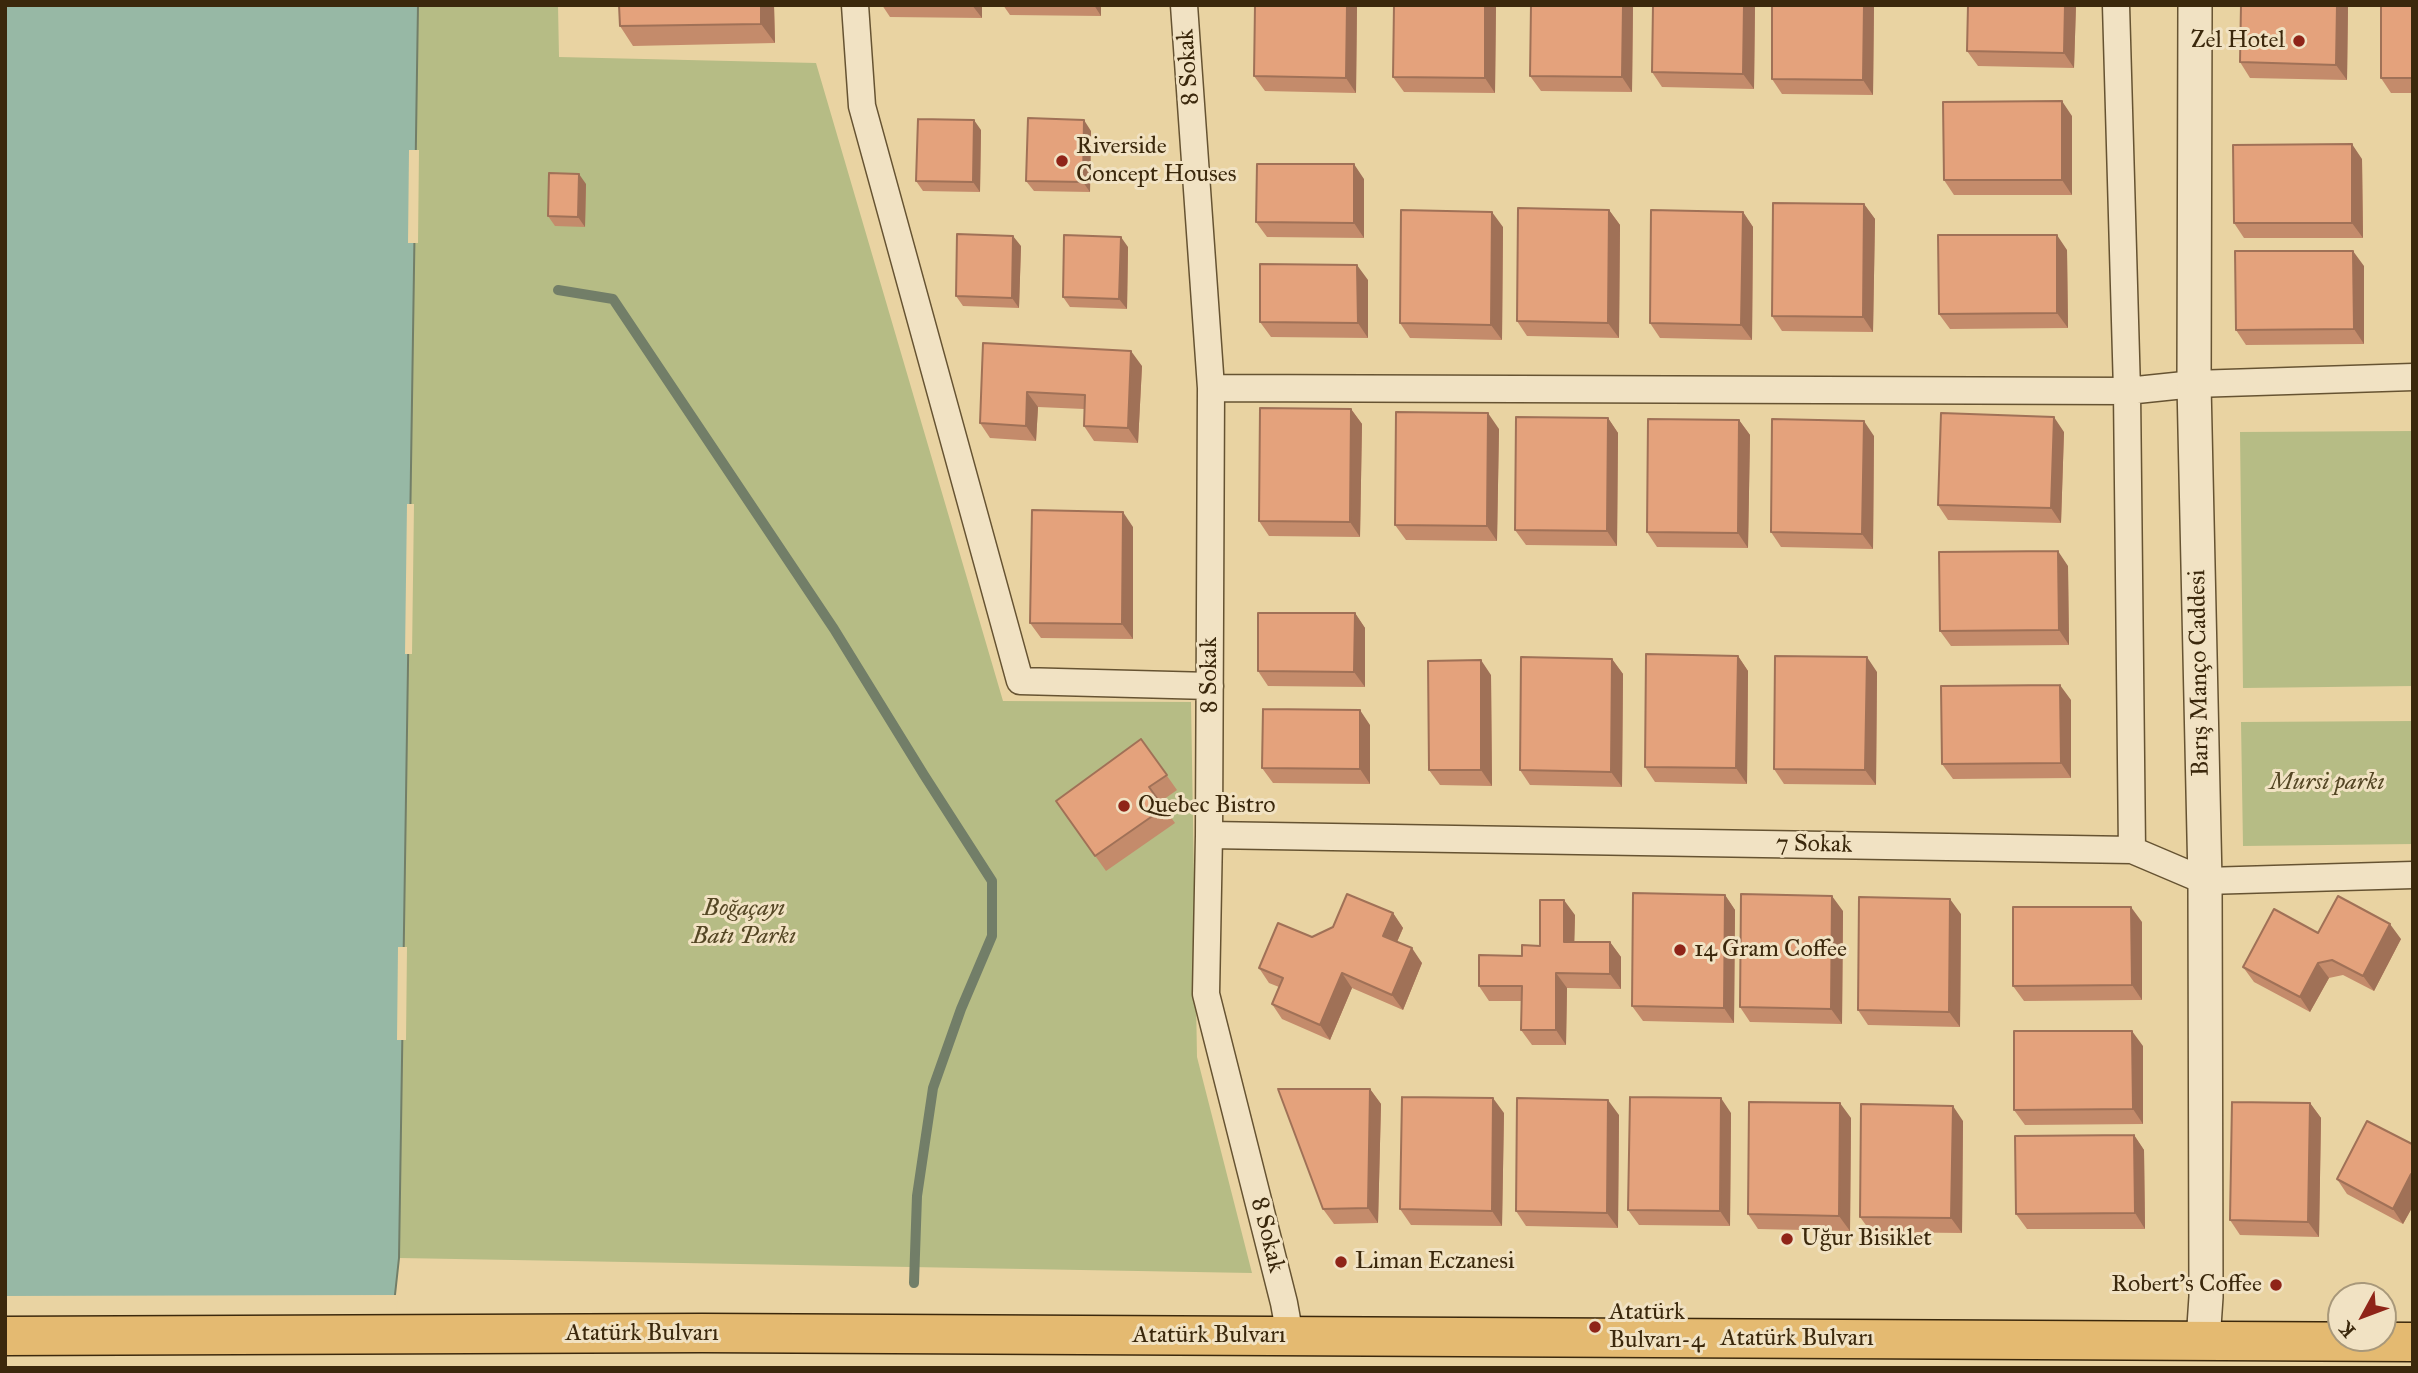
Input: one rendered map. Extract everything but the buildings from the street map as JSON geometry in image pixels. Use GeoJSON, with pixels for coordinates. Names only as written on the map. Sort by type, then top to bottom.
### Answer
{"type":"FeatureCollection","features":[{"type":"Feature","properties":{"kind":"main road","name":"Atatürk Bulvarı"},"geometry":{"type":"LineString","coordinates":[[5,1336],[702,1333],[2413,1342]]}},
{"type":"Feature","properties":{"kind":"street"},"geometry":{"type":"LineString","coordinates":[[855,5],[862,106],[1020,681],[1210,686]]}},
{"type":"Feature","properties":{"kind":"street","name":"8 Sokak"},"geometry":{"type":"LineString","coordinates":[[1184,5],[1211,388],[1206,994],[1290,1336]]}},
{"type":"Feature","properties":{"kind":"street"},"geometry":{"type":"LineString","coordinates":[[2116,5],[2127,391],[2132,850]]}},
{"type":"Feature","properties":{"kind":"street","name":"Barış Manço Caddesi"},"geometry":{"type":"LineString","coordinates":[[2195,5],[2194,384],[2205,881],[2206,1297],[2203,1341]]}},
{"type":"Feature","properties":{"kind":"street"},"geometry":{"type":"LineString","coordinates":[[1211,388],[2127,391],[2194,384],[2413,377]]}},
{"type":"Feature","properties":{"kind":"street","name":"7 Sokak"},"geometry":{"type":"LineString","coordinates":[[1209,835],[2132,850],[2205,881],[2413,875]]}},
{"type":"Feature","properties":{"kind":"green space","name":"Boğaçayı Batı Parkı"},"geometry":{"type":"Polygon","coordinates":[[[418,5],[558,5],[559,57],[816,63],[1003,701],[1191,702],[1197,1057],[1252,1273],[399,1258],[418,5]]]}},
{"type":"Feature","properties":{"kind":"green space"},"geometry":{"type":"Polygon","coordinates":[[[2413,431],[2413,686],[2243,688],[2240,432],[2413,431]]]}},
{"type":"Feature","properties":{"kind":"green space","name":"Mursi parkı"},"geometry":{"type":"Polygon","coordinates":[[[2413,721],[2413,844],[2243,846],[2241,722],[2413,721]]]}},
{"type":"Feature","properties":{"kind":"shaded area"},"geometry":{"type":"Polygon","coordinates":[[[5,5],[418,5],[399,1258],[387,1368],[5,1368],[5,5]]]}},
{"type":"Feature","properties":{"kind":"pier"},"geometry":{"type":"Polygon","coordinates":[[[409,150],[419,150],[418,243],[408,243],[409,150]]]}},
{"type":"Feature","properties":{"kind":"pier"},"geometry":{"type":"Polygon","coordinates":[[[407,504],[414,504],[412,654],[405,654],[407,504]]]}},
{"type":"Feature","properties":{"kind":"pier"},"geometry":{"type":"Polygon","coordinates":[[[398,947],[407,947],[406,1040],[397,1040],[398,947]]]}},
{"type":"Feature","properties":{"kind":"pier"},"geometry":{"type":"Polygon","coordinates":[[[398,1295],[390,1368],[5,1368],[5,1296],[398,1295]]]}},
{"type":"Feature","properties":{"kind":"waterway"},"geometry":{"type":"LineString","coordinates":[[558,290],[613,299],[834,629],[992,881],[992,936],[961,1009],[933,1088],[917,1196],[914,1283]]}},
{"type":"Feature","properties":{"kind":"place","name":"Zel Hotel"},"geometry":{"type":"Point","coordinates":[2299,41]}},
{"type":"Feature","properties":{"kind":"place","name":"Riverside Concept Houses"},"geometry":{"type":"Point","coordinates":[1062,161]}},
{"type":"Feature","properties":{"kind":"place","name":"Quebec Bistro"},"geometry":{"type":"Point","coordinates":[1124,806]}},
{"type":"Feature","properties":{"kind":"place","name":"14 Gram Coffee"},"geometry":{"type":"Point","coordinates":[1680,950]}},
{"type":"Feature","properties":{"kind":"place","name":"Uğur Bisiklet"},"geometry":{"type":"Point","coordinates":[1787,1239]}},
{"type":"Feature","properties":{"kind":"place","name":"Liman Eczanesi"},"geometry":{"type":"Point","coordinates":[1341,1262]}},
{"type":"Feature","properties":{"kind":"place","name":"Robert's Coffee"},"geometry":{"type":"Point","coordinates":[2276,1285]}},
{"type":"Feature","properties":{"kind":"place","name":"Atatürk Bulvarı-4"},"geometry":{"type":"Point","coordinates":[1595,1327]}}]}
